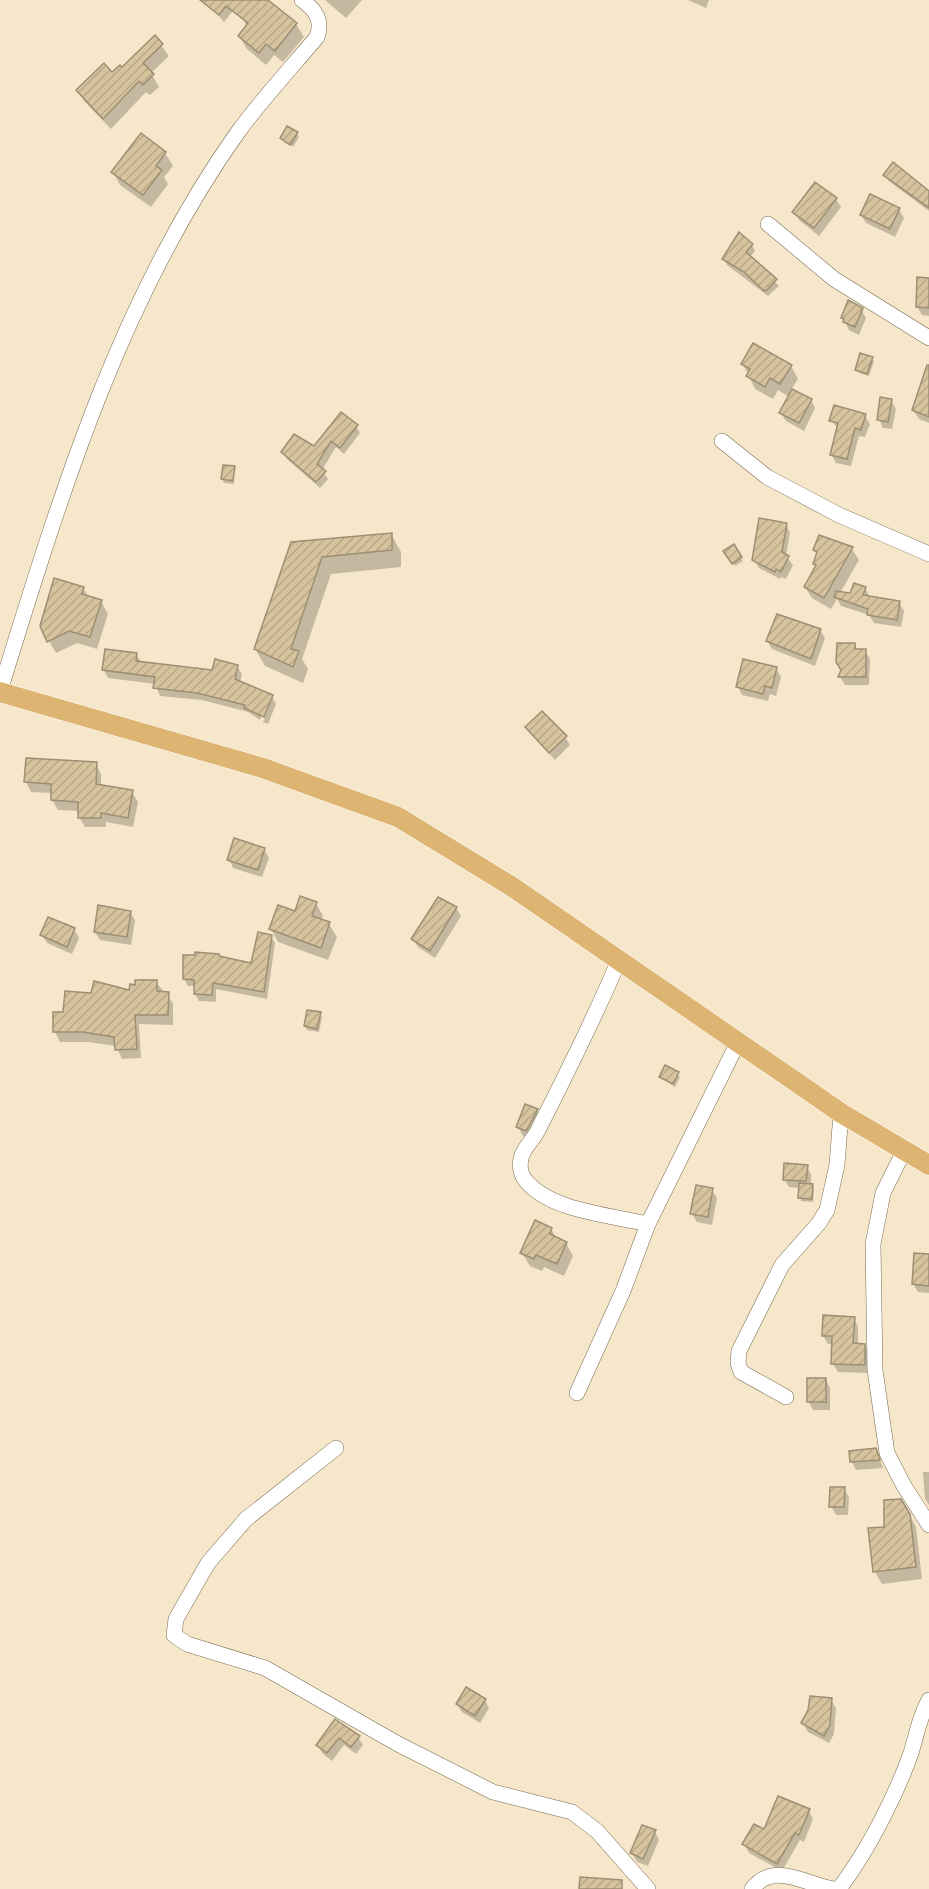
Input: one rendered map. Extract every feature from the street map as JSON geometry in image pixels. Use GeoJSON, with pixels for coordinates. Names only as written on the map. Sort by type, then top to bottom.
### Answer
{"type":"FeatureCollection","features":[{"type":"Feature","properties":{"kind":"main road"},"geometry":{"type":"LineString","coordinates":[[0,691],[263,768],[383,811],[494,874],[841,1113],[929,1165]]}},
{"type":"Feature","properties":{"kind":"street"},"geometry":{"type":"LineString","coordinates":[[0,691],[90,414],[132,316],[161,258],[238,132],[317,37],[320,27],[318,17],[302,0]]}},
{"type":"Feature","properties":{"kind":"street"},"geometry":{"type":"LineString","coordinates":[[768,224],[834,279],[929,339]]}},
{"type":"Feature","properties":{"kind":"street"},"geometry":{"type":"LineString","coordinates":[[722,441],[767,477],[839,515],[929,554]]}},
{"type":"Feature","properties":{"kind":"street"},"geometry":{"type":"LineString","coordinates":[[619,960],[578,1055],[561,1081],[538,1131],[522,1154],[520,1172],[525,1180],[549,1200],[648,1224]]}},
{"type":"Feature","properties":{"kind":"street"},"geometry":{"type":"LineString","coordinates":[[577,1393],[623,1291],[648,1224],[738,1042]]}},
{"type":"Feature","properties":{"kind":"street"},"geometry":{"type":"LineString","coordinates":[[786,1397],[741,1372],[738,1354],[782,1265],[819,1223],[826,1210],[837,1165],[841,1113]]}},
{"type":"Feature","properties":{"kind":"street"},"geometry":{"type":"LineString","coordinates":[[904,1150],[883,1192],[873,1244],[875,1370],[887,1453],[929,1525]]}},
{"type":"Feature","properties":{"kind":"street"},"geometry":{"type":"LineString","coordinates":[[336,1448],[246,1519],[208,1563],[176,1619],[174,1635],[178,1641],[265,1668],[398,1744],[493,1792],[572,1812],[597,1831],[648,1889]]}},
{"type":"Feature","properties":{"kind":"street"},"geometry":{"type":"LineString","coordinates":[[839,1889],[884,1817],[911,1752],[921,1714],[929,1700]]}},
{"type":"Feature","properties":{"kind":"street"},"geometry":{"type":"LineString","coordinates":[[752,1889],[758,1881],[777,1874],[833,1889]]}},
{"type":"Feature","properties":{"kind":"building"},"geometry":{"type":"Polygon","coordinates":[[[200,0],[268,0],[297,23],[275,51],[266,44],[259,53],[238,36],[248,23],[226,6],[219,15],[200,0]]]}},
{"type":"Feature","properties":{"kind":"building"},"geometry":{"type":"Polygon","coordinates":[[[155,35],[163,44],[143,63],[154,74],[143,85],[139,81],[103,119],[76,90],[104,63],[112,72],[120,65],[122,67],[155,35]]]}},
{"type":"Feature","properties":{"kind":"building"},"geometry":{"type":"Polygon","coordinates":[[[287,126],[298,132],[290,145],[280,138],[287,126]]]}},
{"type":"Feature","properties":{"kind":"building"},"geometry":{"type":"Polygon","coordinates":[[[141,133],[166,152],[156,166],[162,170],[143,195],[111,172],[141,133]]]}},
{"type":"Feature","properties":{"kind":"building"},"geometry":{"type":"Polygon","coordinates":[[[893,162],[929,191],[929,208],[883,175],[893,162]]]}},
{"type":"Feature","properties":{"kind":"building"},"geometry":{"type":"Polygon","coordinates":[[[815,182],[837,198],[814,228],[792,212],[815,182]]]}},
{"type":"Feature","properties":{"kind":"building"},"geometry":{"type":"Polygon","coordinates":[[[870,194],[900,208],[890,229],[860,215],[870,194]]]}},
{"type":"Feature","properties":{"kind":"building"},"geometry":{"type":"Polygon","coordinates":[[[739,232],[753,244],[746,252],[777,279],[767,290],[764,291],[744,272],[722,259],[739,232]]]}},
{"type":"Feature","properties":{"kind":"building"},"geometry":{"type":"Polygon","coordinates":[[[917,277],[929,278],[929,308],[916,307],[917,277]]]}},
{"type":"Feature","properties":{"kind":"building"},"geometry":{"type":"Polygon","coordinates":[[[848,300],[863,308],[855,327],[843,322],[844,319],[841,318],[848,300]]]}},
{"type":"Feature","properties":{"kind":"building"},"geometry":{"type":"Polygon","coordinates":[[[753,343],[792,365],[780,384],[770,378],[765,387],[746,376],[750,369],[741,364],[753,343]]]}},
{"type":"Feature","properties":{"kind":"building"},"geometry":{"type":"Polygon","coordinates":[[[860,353],[873,357],[867,374],[855,370],[860,353]]]}},
{"type":"Feature","properties":{"kind":"building"},"geometry":{"type":"Polygon","coordinates":[[[927,365],[929,365],[929,417],[912,410],[927,365]]]}},
{"type":"Feature","properties":{"kind":"building"},"geometry":{"type":"Polygon","coordinates":[[[792,389],[812,399],[799,423],[779,413],[792,389]]]}},
{"type":"Feature","properties":{"kind":"building"},"geometry":{"type":"Polygon","coordinates":[[[880,397],[892,399],[888,422],[877,420],[880,397]]]}},
{"type":"Feature","properties":{"kind":"building"},"geometry":{"type":"Polygon","coordinates":[[[834,405],[866,414],[861,430],[855,428],[847,459],[830,455],[838,423],[829,421],[834,405]]]}},
{"type":"Feature","properties":{"kind":"building"},"geometry":{"type":"Polygon","coordinates":[[[341,412],[358,425],[340,448],[331,441],[317,464],[326,471],[316,482],[281,452],[294,434],[314,446],[341,412]]]}},
{"type":"Feature","properties":{"kind":"building"},"geometry":{"type":"Polygon","coordinates":[[[223,465],[235,466],[233,481],[221,479],[223,465]]]}},
{"type":"Feature","properties":{"kind":"building"},"geometry":{"type":"Polygon","coordinates":[[[759,518],[787,523],[782,552],[789,556],[781,572],[776,569],[775,572],[752,560],[759,518]]]}},
{"type":"Feature","properties":{"kind":"building"},"geometry":{"type":"Polygon","coordinates":[[[392,533],[392,550],[322,557],[291,649],[299,651],[293,667],[254,649],[291,542],[392,533]]]}},
{"type":"Feature","properties":{"kind":"building"},"geometry":{"type":"Polygon","coordinates":[[[819,535],[853,547],[824,598],[804,587],[816,565],[813,564],[817,552],[813,550],[819,535]]]}},
{"type":"Feature","properties":{"kind":"building"},"geometry":{"type":"Polygon","coordinates":[[[734,544],[742,557],[732,564],[723,551],[734,544]]]}},
{"type":"Feature","properties":{"kind":"building"},"geometry":{"type":"Polygon","coordinates":[[[54,578],[84,587],[82,594],[102,600],[90,637],[69,631],[47,642],[40,626],[54,578]]]}},
{"type":"Feature","properties":{"kind":"building"},"geometry":{"type":"Polygon","coordinates":[[[854,583],[866,587],[863,595],[900,601],[897,620],[867,615],[868,609],[834,597],[836,591],[850,593],[854,583]]]}},
{"type":"Feature","properties":{"kind":"building"},"geometry":{"type":"Polygon","coordinates":[[[777,614],[821,629],[811,659],[766,641],[777,614]]]}},
{"type":"Feature","properties":{"kind":"building"},"geometry":{"type":"Polygon","coordinates":[[[837,643],[855,643],[855,649],[866,649],[866,677],[838,677],[841,670],[836,662],[837,643]]]}},
{"type":"Feature","properties":{"kind":"building"},"geometry":{"type":"Polygon","coordinates":[[[105,649],[137,653],[136,661],[212,670],[215,659],[238,665],[235,679],[273,695],[264,717],[244,708],[245,705],[197,693],[153,688],[155,677],[102,670],[105,649]]]}},
{"type":"Feature","properties":{"kind":"building"},"geometry":{"type":"Polygon","coordinates":[[[743,659],[777,667],[772,688],[765,686],[763,694],[736,687],[743,659]]]}},
{"type":"Feature","properties":{"kind":"building"},"geometry":{"type":"Polygon","coordinates":[[[542,711],[567,736],[549,753],[525,727],[542,711]]]}},
{"type":"Feature","properties":{"kind":"building"},"geometry":{"type":"Polygon","coordinates":[[[26,758],[97,762],[96,784],[133,790],[128,818],[101,813],[101,818],[78,818],[78,802],[51,800],[51,784],[24,782],[26,758]]]}},
{"type":"Feature","properties":{"kind":"building"},"geometry":{"type":"Polygon","coordinates":[[[234,838],[265,848],[258,870],[227,860],[234,838]]]}},
{"type":"Feature","properties":{"kind":"building"},"geometry":{"type":"Polygon","coordinates":[[[300,896],[317,902],[312,916],[330,922],[321,948],[269,929],[278,905],[295,911],[300,896]]]}},
{"type":"Feature","properties":{"kind":"building"},"geometry":{"type":"Polygon","coordinates":[[[438,897],[457,907],[430,951],[411,939],[438,897]]]}},
{"type":"Feature","properties":{"kind":"building"},"geometry":{"type":"Polygon","coordinates":[[[98,905],[131,911],[127,937],[94,932],[98,905]]]}},
{"type":"Feature","properties":{"kind":"building"},"geometry":{"type":"Polygon","coordinates":[[[48,917],[75,928],[67,947],[40,935],[48,917]]]}},
{"type":"Feature","properties":{"kind":"building"},"geometry":{"type":"Polygon","coordinates":[[[258,932],[272,935],[264,992],[213,983],[212,995],[194,994],[194,980],[183,979],[183,955],[195,955],[195,952],[219,954],[219,956],[251,963],[258,932]]]}},
{"type":"Feature","properties":{"kind":"building"},"geometry":{"type":"Polygon","coordinates":[[[135,980],[157,980],[157,991],[169,992],[168,1015],[135,1015],[137,1049],[115,1050],[114,1037],[82,1032],[53,1032],[53,1012],[63,1012],[65,991],[91,993],[94,981],[129,990],[130,984],[135,985],[135,980]]]}},
{"type":"Feature","properties":{"kind":"building"},"geometry":{"type":"Polygon","coordinates":[[[307,1010],[321,1012],[317,1029],[304,1026],[307,1010]]]}},
{"type":"Feature","properties":{"kind":"building"},"geometry":{"type":"Polygon","coordinates":[[[665,1065],[679,1072],[673,1084],[659,1077],[665,1065]]]}},
{"type":"Feature","properties":{"kind":"building"},"geometry":{"type":"Polygon","coordinates":[[[525,1104],[538,1109],[526,1131],[516,1127],[525,1104]]]}},
{"type":"Feature","properties":{"kind":"building"},"geometry":{"type":"Polygon","coordinates":[[[784,1163],[808,1165],[806,1181],[783,1180],[784,1163]]]}},
{"type":"Feature","properties":{"kind":"building"},"geometry":{"type":"Polygon","coordinates":[[[799,1183],[813,1184],[812,1199],[798,1198],[799,1183]]]}},
{"type":"Feature","properties":{"kind":"building"},"geometry":{"type":"Polygon","coordinates":[[[696,1185],[713,1188],[708,1217],[690,1214],[696,1185]]]}},
{"type":"Feature","properties":{"kind":"building"},"geometry":{"type":"Polygon","coordinates":[[[535,1220],[552,1228],[550,1234],[567,1242],[557,1264],[536,1255],[534,1259],[520,1253],[535,1220]]]}},
{"type":"Feature","properties":{"kind":"building"},"geometry":{"type":"Polygon","coordinates":[[[914,1253],[929,1254],[929,1286],[912,1284],[914,1253]]]}},
{"type":"Feature","properties":{"kind":"building"},"geometry":{"type":"Polygon","coordinates":[[[823,1315],[855,1317],[853,1343],[865,1344],[865,1365],[831,1364],[832,1336],[822,1336],[823,1315]]]}},
{"type":"Feature","properties":{"kind":"building"},"geometry":{"type":"Polygon","coordinates":[[[807,1378],[826,1378],[826,1402],[807,1402],[807,1378]]]}},
{"type":"Feature","properties":{"kind":"building"},"geometry":{"type":"Polygon","coordinates":[[[876,1448],[880,1460],[850,1462],[849,1451],[876,1448]]]}},
{"type":"Feature","properties":{"kind":"building"},"geometry":{"type":"Polygon","coordinates":[[[830,1487],[845,1487],[844,1507],[829,1507],[830,1487]]]}},
{"type":"Feature","properties":{"kind":"building"},"geometry":{"type":"Polygon","coordinates":[[[901,1499],[910,1514],[916,1567],[873,1572],[868,1528],[884,1527],[884,1500],[901,1499]]]}},
{"type":"Feature","properties":{"kind":"building"},"geometry":{"type":"Polygon","coordinates":[[[466,1687],[486,1699],[475,1716],[456,1704],[466,1687]]]}},
{"type":"Feature","properties":{"kind":"building"},"geometry":{"type":"Polygon","coordinates":[[[810,1696],[832,1698],[830,1725],[824,1736],[801,1723],[808,1710],[810,1696]]]}},
{"type":"Feature","properties":{"kind":"building"},"geometry":{"type":"Polygon","coordinates":[[[335,1719],[360,1736],[351,1747],[339,1738],[327,1753],[316,1745],[335,1719]]]}},
{"type":"Feature","properties":{"kind":"building"},"geometry":{"type":"Polygon","coordinates":[[[778,1796],[810,1809],[799,1835],[795,1833],[777,1864],[742,1844],[754,1824],[764,1829],[778,1796]]]}},
{"type":"Feature","properties":{"kind":"building"},"geometry":{"type":"Polygon","coordinates":[[[642,1825],[656,1830],[643,1859],[630,1853],[642,1825]]]}},
{"type":"Feature","properties":{"kind":"building"},"geometry":{"type":"Polygon","coordinates":[[[580,1877],[622,1880],[622,1889],[579,1889],[580,1877]]]}}]}
